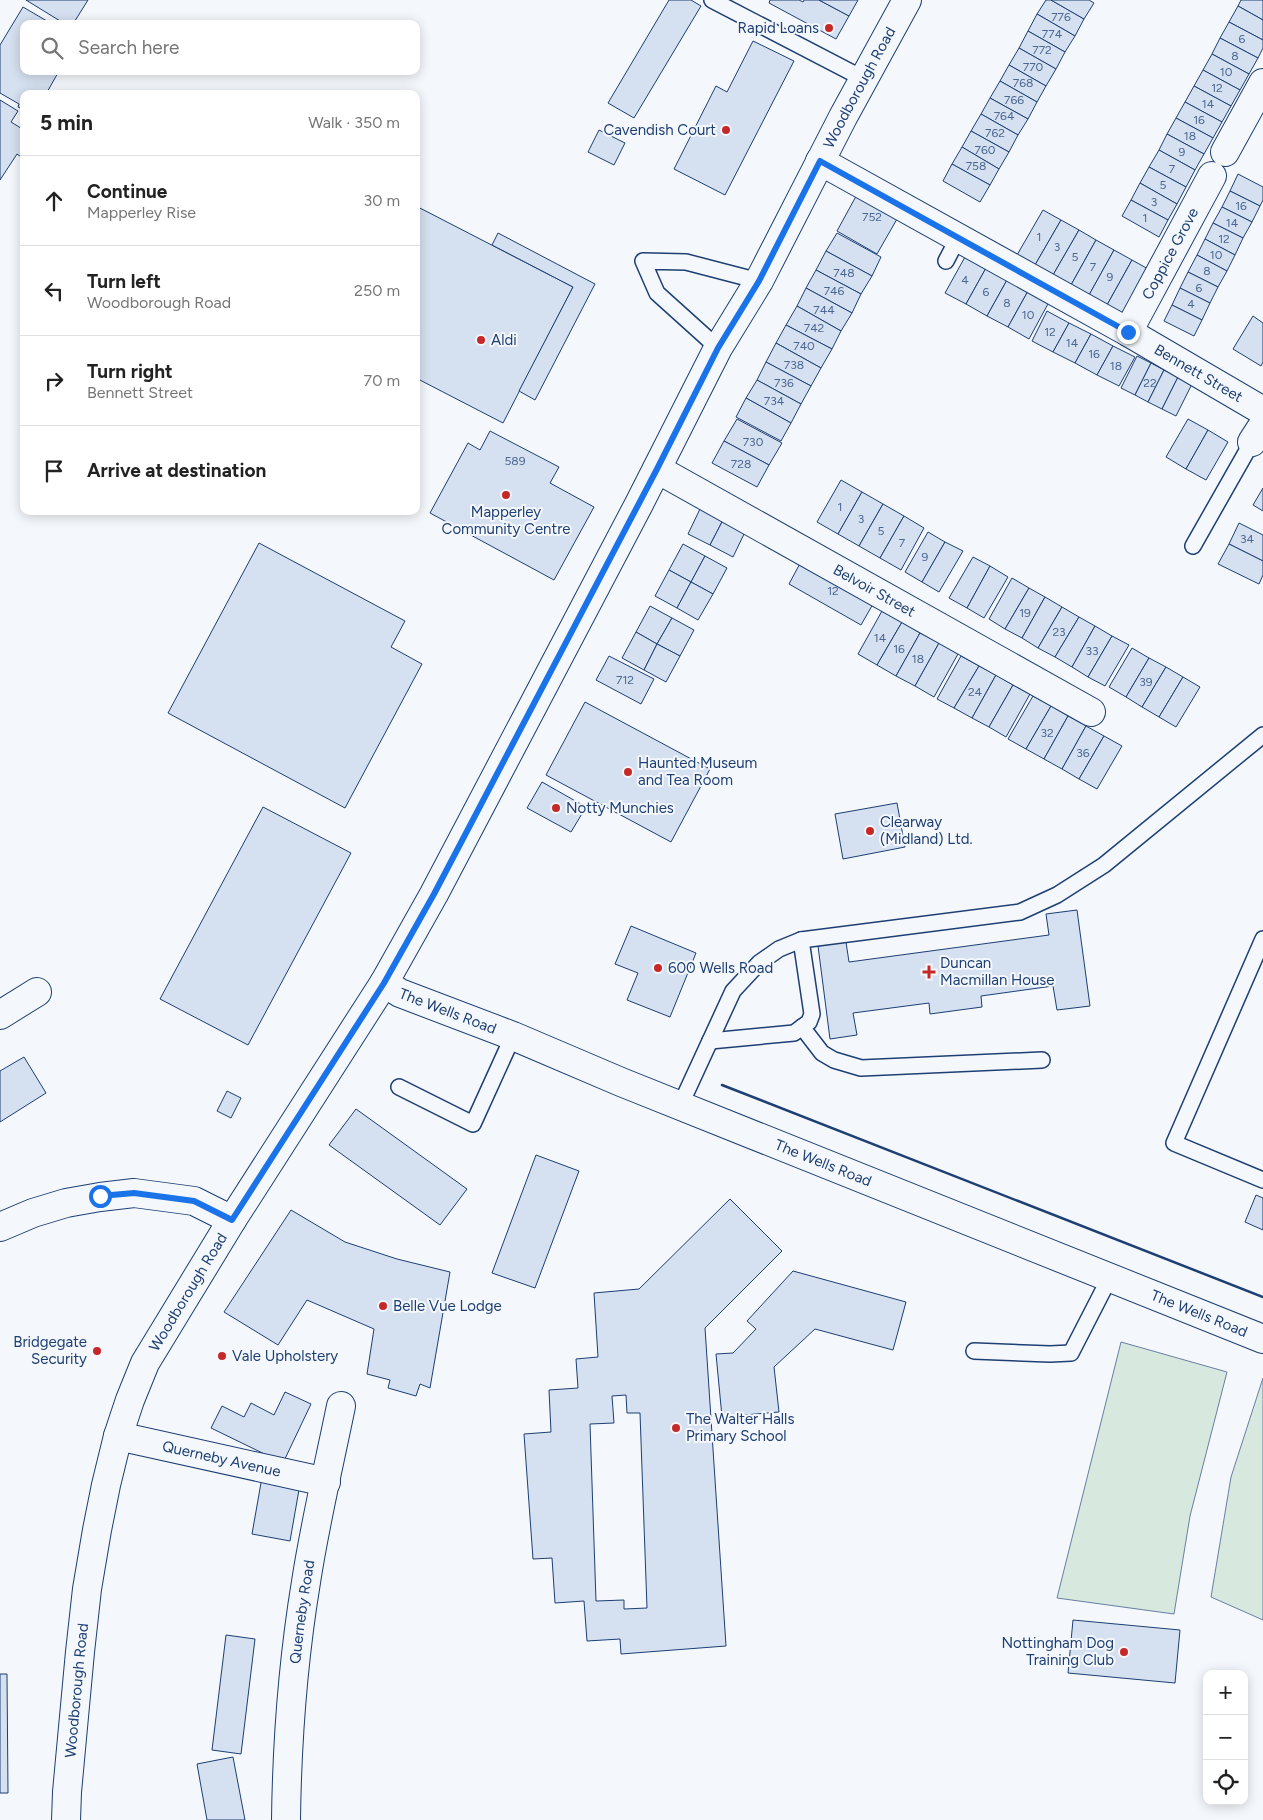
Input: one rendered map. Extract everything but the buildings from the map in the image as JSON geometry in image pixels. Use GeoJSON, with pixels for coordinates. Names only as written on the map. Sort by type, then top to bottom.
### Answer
{"type":"FeatureCollection","features":[{"type":"Feature","properties":{"kind":"street","name":"Woodborough Road"},"geometry":{"type":"LineString","coordinates":[[66,1820],[71,1742],[87,1589],[106,1485],[118,1436],[145,1363],[232,1220],[384,983],[434,894],[657,469],[718,348],[759,281],[820,161],[907,0]]}},
{"type":"Feature","properties":{"kind":"street","name":"Coppice Grove"},"geometry":{"type":"LineString","coordinates":[[1128,332],[1263,83]]}},
{"type":"Feature","properties":{"kind":"street","name":"Bennett Street"},"geometry":{"type":"LineString","coordinates":[[820,161],[952,250],[1128,332],[1263,411]]}},
{"type":"Feature","properties":{"kind":"street","name":"Belvoir Street"},"geometry":{"type":"LineString","coordinates":[[657,469],[760,535],[1091,712]]}},
{"type":"Feature","properties":{"kind":"street","name":"The Wells Road"},"geometry":{"type":"LineString","coordinates":[[384,983],[400,993],[513,1036],[680,1106],[1263,1339]]}},
{"type":"Feature","properties":{"kind":"street"},"geometry":{"type":"LineString","coordinates":[[4,1004],[37,992]]}},
{"type":"Feature","properties":{"kind":"street"},"geometry":{"type":"LineString","coordinates":[[0,1227],[33,1213],[66,1203],[100,1196],[134,1193],[194,1201],[232,1220]]}},
{"type":"Feature","properties":{"kind":"street","name":"Querneby Road"},"geometry":{"type":"LineString","coordinates":[[286,1820],[287,1752],[292,1686],[306,1581],[341,1406]]}},
{"type":"Feature","properties":{"kind":"street","name":"Querneby Avenue"},"geometry":{"type":"LineString","coordinates":[[118,1436],[326,1482]]}},
{"type":"Feature","properties":{"kind":"lane"},"geometry":{"type":"LineString","coordinates":[[712,0],[864,79]]}},
{"type":"Feature","properties":{"kind":"lane"},"geometry":{"type":"LineString","coordinates":[[718,348],[657,292],[644,261],[686,262],[759,281]]}},
{"type":"Feature","properties":{"kind":"lane"},"geometry":{"type":"LineString","coordinates":[[1193,546],[1258,434]]}},
{"type":"Feature","properties":{"kind":"lane"},"geometry":{"type":"LineString","coordinates":[[680,1106],[733,991],[759,963],[779,949],[801,940],[1020,912],[1057,895],[1104,865],[1263,735]]}},
{"type":"Feature","properties":{"kind":"lane"},"geometry":{"type":"LineString","coordinates":[[1263,939],[1174,1143],[1263,1180]]}},
{"type":"Feature","properties":{"kind":"lane"},"geometry":{"type":"LineString","coordinates":[[710,1041],[794,1033],[809,1022],[812,1014],[801,940]]}},
{"type":"Feature","properties":{"kind":"lane"},"geometry":{"type":"LineString","coordinates":[[802,1027],[822,1053],[834,1060],[861,1068],[1042,1060]]}},
{"type":"Feature","properties":{"kind":"lane"},"geometry":{"type":"LineString","coordinates":[[399,1087],[473,1124],[513,1036]]}},
{"type":"Feature","properties":{"kind":"lane"},"geometry":{"type":"LineString","coordinates":[[974,1351],[1050,1354],[1071,1352],[1110,1278]]}},
{"type":"Feature","properties":{"kind":"shaded area"},"geometry":{"type":"Polygon","coordinates":[[[1121,1342],[1227,1372],[1190,1516],[1174,1614],[1057,1598],[1121,1342]]]}},
{"type":"Feature","properties":{"kind":"shaded area"},"geometry":{"type":"Polygon","coordinates":[[[1263,1378],[1263,1620],[1211,1597],[1231,1477],[1263,1378]]]}},
{"type":"Feature","properties":{"kind":"wall"},"geometry":{"type":"LineString","coordinates":[[722,1085],[1263,1297]]}},
{"type":"Feature","properties":{"kind":"place","name":"Rapid Loans"},"geometry":{"type":"Point","coordinates":[829,28]}},
{"type":"Feature","properties":{"kind":"place","name":"Cavendish Court"},"geometry":{"type":"Point","coordinates":[726,130]}},
{"type":"Feature","properties":{"kind":"place","name":"Aldi"},"geometry":{"type":"Point","coordinates":[481,340]}},
{"type":"Feature","properties":{"kind":"place","name":"Mapperley Community Centre"},"geometry":{"type":"Point","coordinates":[506,495]}},
{"type":"Feature","properties":{"kind":"place","name":"Haunted Museum and Tea Room"},"geometry":{"type":"Point","coordinates":[628,772]}},
{"type":"Feature","properties":{"kind":"place","name":"Notty Munchies"},"geometry":{"type":"Point","coordinates":[556,808]}},
{"type":"Feature","properties":{"kind":"place","name":"Clearway (Midland) Ltd."},"geometry":{"type":"Point","coordinates":[870,831]}},
{"type":"Feature","properties":{"kind":"place","name":"600 Wells Road"},"geometry":{"type":"Point","coordinates":[658,968]}},
{"type":"Feature","properties":{"kind":"place","name":"Duncan Macmillan House"},"geometry":{"type":"Point","coordinates":[929,972]}},
{"type":"Feature","properties":{"kind":"place","name":"Belle Vue Lodge"},"geometry":{"type":"Point","coordinates":[383,1306]}},
{"type":"Feature","properties":{"kind":"place","name":"Bridgegate Security"},"geometry":{"type":"Point","coordinates":[97,1351]}},
{"type":"Feature","properties":{"kind":"place","name":"Vale Upholstery"},"geometry":{"type":"Point","coordinates":[222,1356]}},
{"type":"Feature","properties":{"kind":"place","name":"The Walter Halls Primary School"},"geometry":{"type":"Point","coordinates":[676,1428]}},
{"type":"Feature","properties":{"kind":"place","name":"Nottingham Dog Training Club"},"geometry":{"type":"Point","coordinates":[1124,1652]}},
{"type":"Feature","properties":{"kind":"route"},"geometry":{"type":"LineString","coordinates":[[100,1196],[134,1193],[194,1201],[232,1220],[384,983],[434,894],[657,469],[718,348],[759,281],[820,161],[1128,332]]}}]}
